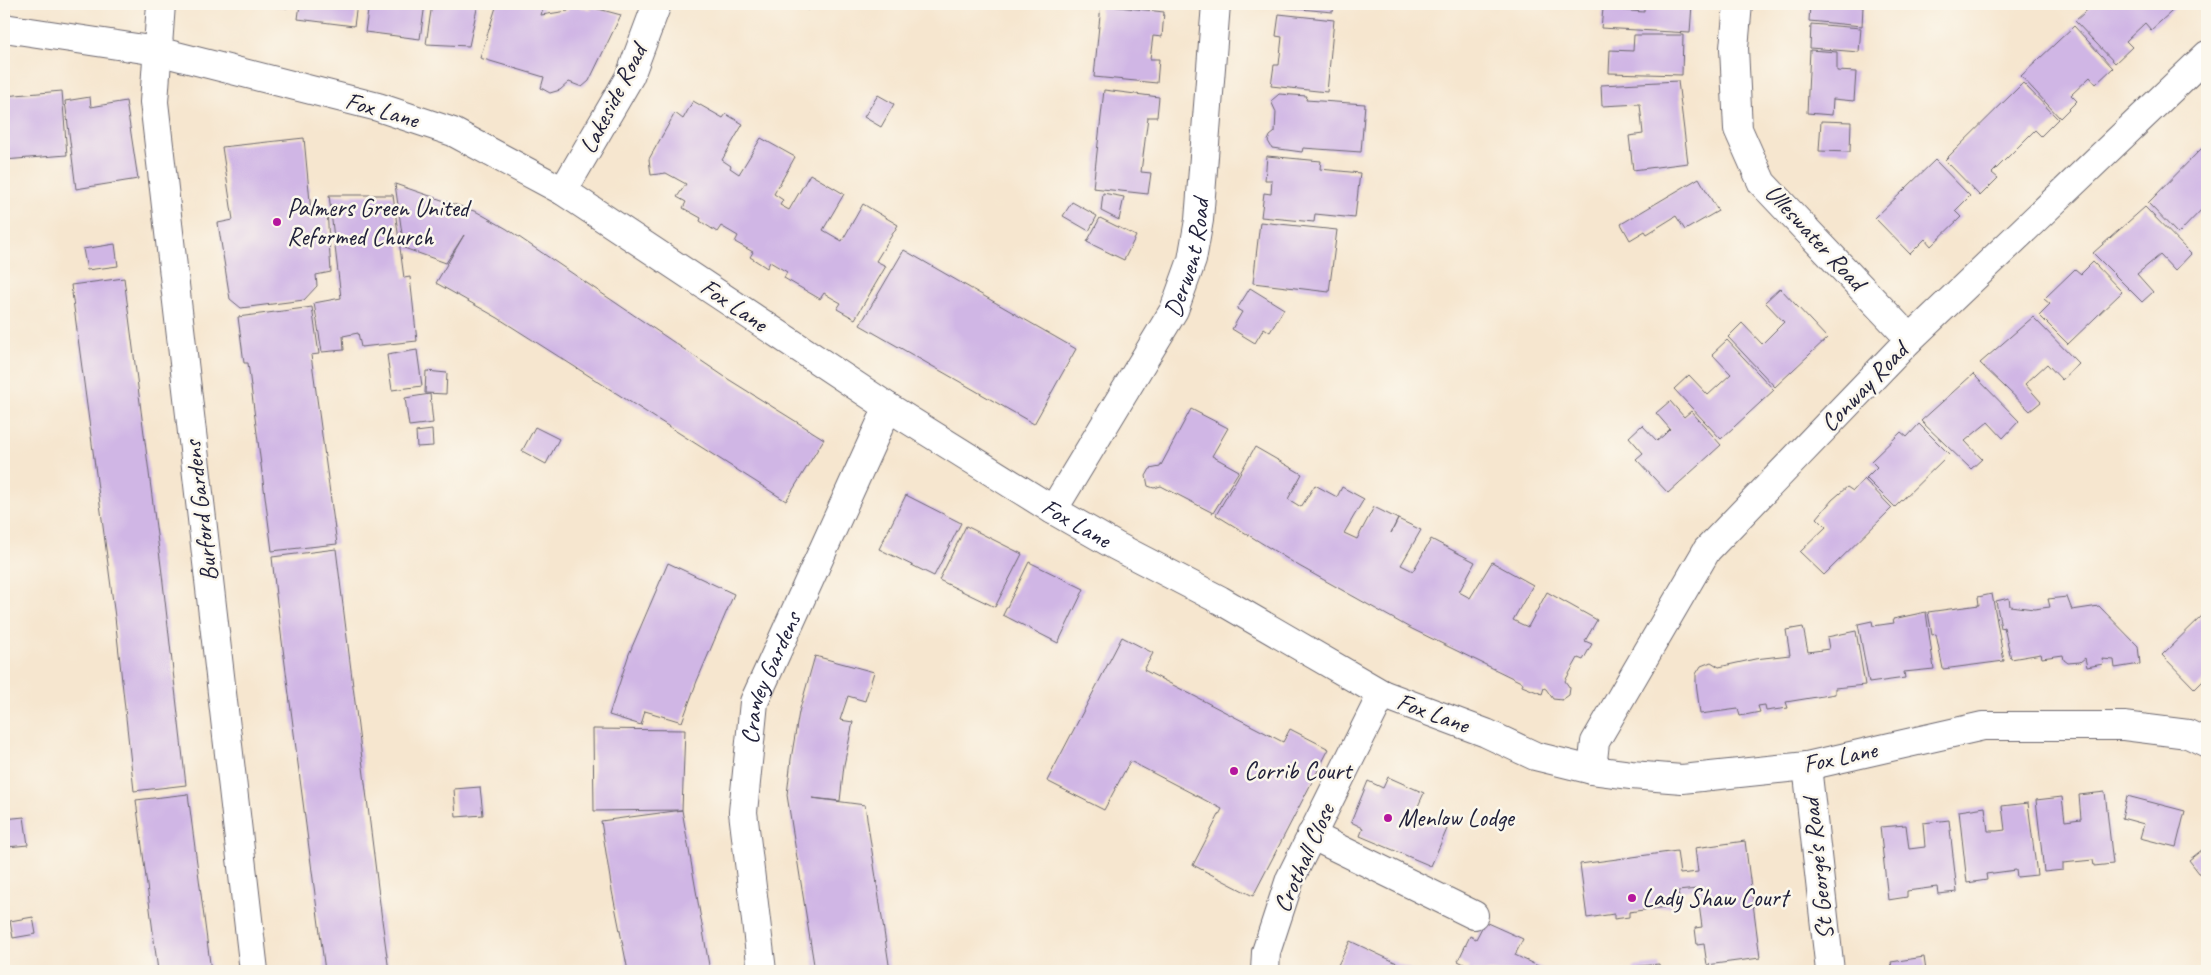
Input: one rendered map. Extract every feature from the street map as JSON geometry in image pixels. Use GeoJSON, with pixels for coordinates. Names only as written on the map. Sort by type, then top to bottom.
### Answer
{"type":"FeatureCollection","features":[{"type":"Feature","properties":{"kind":"street","name":"Burford Gardens"},"geometry":{"type":"LineString","coordinates":[[161,4],[154,102],[254,971]]}},
{"type":"Feature","properties":{"kind":"street","name":"Lakeside Road"},"geometry":{"type":"LineString","coordinates":[[563,192],[630,76],[657,4]]}},
{"type":"Feature","properties":{"kind":"street","name":"Derwent Road"},"geometry":{"type":"LineString","coordinates":[[1054,510],[1174,310],[1192,260],[1199,220],[1216,4]]}},
{"type":"Feature","properties":{"kind":"street","name":"Ulleswater Road"},"geometry":{"type":"LineString","coordinates":[[1738,4],[1734,48],[1738,129],[1762,183],[1910,339]]}},
{"type":"Feature","properties":{"kind":"street","name":"Fox Lane"},"geometry":{"type":"LineString","coordinates":[[4,28],[157,51],[378,107],[453,132],[563,192],[888,408],[1116,546],[1220,600],[1382,694],[1486,733],[1536,756],[1592,770],[1682,779],[1807,766],[1983,726],[2124,726],[2188,734],[2207,743]]}},
{"type":"Feature","properties":{"kind":"street","name":"Conway Road"},"geometry":{"type":"LineString","coordinates":[[1592,770],[1595,742],[1707,550],[1910,339],[2207,55]]}},
{"type":"Feature","properties":{"kind":"street","name":"Cranley Gardens"},"geometry":{"type":"LineString","coordinates":[[762,971],[742,812],[754,702],[888,408]]}},
{"type":"Feature","properties":{"kind":"street","name":"Crothall Close"},"geometry":{"type":"LineString","coordinates":[[1265,971],[1266,952],[1290,879],[1382,694]]}},
{"type":"Feature","properties":{"kind":"street","name":"St George's Road"},"geometry":{"type":"LineString","coordinates":[[1807,766],[1830,971]]}},
{"type":"Feature","properties":{"kind":"street"},"geometry":{"type":"LineString","coordinates":[[1311,835],[1474,914]]}},
{"type":"Feature","properties":{"kind":"building"},"geometry":{"type":"Polygon","coordinates":[[[261,4],[288,4],[287,8],[261,4]]]}},
{"type":"Feature","properties":{"kind":"building"},"geometry":{"type":"Polygon","coordinates":[[[300,4],[357,4],[354,26],[298,19],[300,4]]]}},
{"type":"Feature","properties":{"kind":"building"},"geometry":{"type":"Polygon","coordinates":[[[369,4],[425,4],[420,39],[365,32],[369,4]]]}},
{"type":"Feature","properties":{"kind":"building"},"geometry":{"type":"Polygon","coordinates":[[[432,4],[478,4],[469,46],[426,44],[432,4]]]}},
{"type":"Feature","properties":{"kind":"building"},"geometry":{"type":"Polygon","coordinates":[[[497,4],[544,4],[541,15],[568,11],[569,5],[591,10],[591,7],[621,15],[589,81],[582,87],[569,82],[560,90],[550,93],[541,88],[544,77],[480,58],[497,4]]]}},
{"type":"Feature","properties":{"kind":"building"},"geometry":{"type":"Polygon","coordinates":[[[785,4],[809,4],[808,10],[785,4]]]}},
{"type":"Feature","properties":{"kind":"building"},"geometry":{"type":"Polygon","coordinates":[[[1278,4],[1334,4],[1333,12],[1278,7],[1278,4]]]}},
{"type":"Feature","properties":{"kind":"building"},"geometry":{"type":"Polygon","coordinates":[[[1644,4],[1692,4],[1690,33],[1601,28],[1603,9],[1644,12],[1644,4]]]}},
{"type":"Feature","properties":{"kind":"building"},"geometry":{"type":"Polygon","coordinates":[[[1810,4],[1855,4],[1855,6],[1863,7],[1862,26],[1809,21],[1810,4]]]}},
{"type":"Feature","properties":{"kind":"building"},"geometry":{"type":"Polygon","coordinates":[[[2094,4],[2180,4],[2151,30],[2145,23],[2126,41],[2132,47],[2115,63],[2075,21],[2094,4]]]}},
{"type":"Feature","properties":{"kind":"building"},"geometry":{"type":"Polygon","coordinates":[[[1101,5],[1164,12],[1162,37],[1153,36],[1150,59],[1159,59],[1157,83],[1094,77],[1101,5]]]}},
{"type":"Feature","properties":{"kind":"building"},"geometry":{"type":"Polygon","coordinates":[[[1279,14],[1334,20],[1327,92],[1271,86],[1274,65],[1279,65],[1282,37],[1276,36],[1279,14]]]}},
{"type":"Feature","properties":{"kind":"building"},"geometry":{"type":"Polygon","coordinates":[[[1811,24],[1861,28],[1859,52],[1810,48],[1811,24]]]}},
{"type":"Feature","properties":{"kind":"building"},"geometry":{"type":"Polygon","coordinates":[[[2074,26],[2113,68],[2096,84],[2090,77],[2071,95],[2077,101],[2060,118],[2021,76],[2074,26]]]}},
{"type":"Feature","properties":{"kind":"building"},"geometry":{"type":"Polygon","coordinates":[[[1634,35],[1683,35],[1682,75],[1609,73],[1610,50],[1633,51],[1634,35]]]}},
{"type":"Feature","properties":{"kind":"building"},"geometry":{"type":"Polygon","coordinates":[[[1810,50],[1837,52],[1837,71],[1856,72],[1854,101],[1833,99],[1832,115],[1807,113],[1810,50]]]}},
{"type":"Feature","properties":{"kind":"building"},"geometry":{"type":"Polygon","coordinates":[[[1678,81],[1688,163],[1633,170],[1629,136],[1643,134],[1640,104],[1602,106],[1601,85],[1678,81]]]}},
{"type":"Feature","properties":{"kind":"building"},"geometry":{"type":"Polygon","coordinates":[[[2023,83],[2058,119],[2041,136],[2035,130],[1992,173],[1998,178],[1980,196],[1945,160],[2023,83]]]}},
{"type":"Feature","properties":{"kind":"building"},"geometry":{"type":"Polygon","coordinates":[[[1104,90],[1159,97],[1157,117],[1148,117],[1141,172],[1151,173],[1148,194],[1093,188],[1104,90]]]}},
{"type":"Feature","properties":{"kind":"building"},"geometry":{"type":"Polygon","coordinates":[[[62,91],[67,155],[4,160],[4,96],[62,91]]]}},
{"type":"Feature","properties":{"kind":"building"},"geometry":{"type":"Polygon","coordinates":[[[1279,94],[1307,96],[1306,100],[1365,104],[1361,152],[1303,148],[1302,152],[1272,148],[1268,141],[1275,132],[1276,112],[1271,101],[1279,94]]]}},
{"type":"Feature","properties":{"kind":"building"},"geometry":{"type":"Polygon","coordinates":[[[878,95],[894,104],[881,127],[864,117],[878,95]]]}},
{"type":"Feature","properties":{"kind":"building"},"geometry":{"type":"Polygon","coordinates":[[[90,97],[91,107],[126,101],[138,179],[76,189],[65,101],[90,97]]]}},
{"type":"Feature","properties":{"kind":"building"},"geometry":{"type":"Polygon","coordinates":[[[693,101],[723,118],[726,114],[743,124],[722,160],[739,174],[761,138],[795,157],[774,194],[783,200],[780,205],[789,210],[810,174],[844,194],[823,230],[842,241],[863,204],[898,225],[876,261],[886,266],[855,319],[837,309],[841,303],[824,293],[820,299],[784,278],[787,272],[770,262],[767,268],[750,257],[753,252],[735,242],[738,236],[721,226],[717,232],[700,221],[701,218],[683,208],[686,202],[677,197],[686,184],[666,173],[651,175],[649,159],[675,113],[683,119],[693,101]]]}},
{"type":"Feature","properties":{"kind":"building"},"geometry":{"type":"Polygon","coordinates":[[[1821,121],[1851,122],[1850,152],[1819,151],[1821,121]]]}},
{"type":"Feature","properties":{"kind":"building","name":"Palmers Green United Reformed Church"},"geometry":{"type":"Polygon","coordinates":[[[304,138],[311,212],[327,210],[331,272],[316,275],[317,286],[304,300],[241,308],[230,299],[218,223],[233,220],[222,147],[304,138]]]}},
{"type":"Feature","properties":{"kind":"building"},"geometry":{"type":"Polygon","coordinates":[[[2203,147],[2207,151],[2207,204],[2178,234],[2148,203],[2203,147]]]}},
{"type":"Feature","properties":{"kind":"building"},"geometry":{"type":"Polygon","coordinates":[[[1267,156],[1321,161],[1320,169],[1360,173],[1355,218],[1315,214],[1314,222],[1261,217],[1264,193],[1271,194],[1272,180],[1265,180],[1267,156]]]}},
{"type":"Feature","properties":{"kind":"building"},"geometry":{"type":"Polygon","coordinates":[[[1935,160],[1970,196],[1955,211],[1961,217],[1931,246],[1925,239],[1910,254],[1875,218],[1935,160]]]}},
{"type":"Feature","properties":{"kind":"building"},"geometry":{"type":"Polygon","coordinates":[[[1699,178],[1718,211],[1685,230],[1676,216],[1647,234],[1645,231],[1630,240],[1621,224],[1699,178]]]}},
{"type":"Feature","properties":{"kind":"building"},"geometry":{"type":"Polygon","coordinates":[[[395,184],[477,212],[507,229],[728,379],[824,439],[786,501],[498,318],[436,283],[464,235],[446,263],[404,248],[395,184]]]}},
{"type":"Feature","properties":{"kind":"building"},"geometry":{"type":"Polygon","coordinates":[[[1103,193],[1124,197],[1119,220],[1101,211],[1103,193]]]}},
{"type":"Feature","properties":{"kind":"building"},"geometry":{"type":"Polygon","coordinates":[[[329,195],[393,195],[404,278],[410,277],[417,341],[361,347],[358,333],[343,336],[344,350],[322,352],[314,303],[341,298],[329,195]]]}},
{"type":"Feature","properties":{"kind":"building"},"geometry":{"type":"Polygon","coordinates":[[[1072,202],[1097,216],[1089,231],[1063,216],[1072,202]]]}},
{"type":"Feature","properties":{"kind":"building"},"geometry":{"type":"Polygon","coordinates":[[[2145,207],[2191,254],[2175,271],[2160,255],[2137,274],[2153,292],[2142,302],[2093,253],[2145,207]]]}},
{"type":"Feature","properties":{"kind":"building"},"geometry":{"type":"Polygon","coordinates":[[[1100,218],[1136,236],[1124,260],[1087,242],[1100,218]]]}},
{"type":"Feature","properties":{"kind":"building"},"geometry":{"type":"Polygon","coordinates":[[[1260,222],[1337,230],[1329,292],[1253,283],[1260,222]]]}},
{"type":"Feature","properties":{"kind":"building"},"geometry":{"type":"Polygon","coordinates":[[[115,244],[118,266],[87,270],[83,249],[115,244]]]}},
{"type":"Feature","properties":{"kind":"building"},"geometry":{"type":"Polygon","coordinates":[[[904,250],[1076,349],[1034,424],[860,325],[904,250]]]}},
{"type":"Feature","properties":{"kind":"building"},"geometry":{"type":"Polygon","coordinates":[[[2093,262],[2122,292],[2068,344],[2039,315],[2050,304],[2044,299],[2075,269],[2081,274],[2093,262]]]}},
{"type":"Feature","properties":{"kind":"building"},"geometry":{"type":"Polygon","coordinates":[[[124,278],[162,574],[186,785],[134,791],[115,617],[71,285],[124,278]]]}},
{"type":"Feature","properties":{"kind":"building"},"geometry":{"type":"Polygon","coordinates":[[[1250,288],[1284,309],[1270,332],[1264,328],[1255,343],[1232,329],[1242,312],[1237,309],[1250,288]]]}},
{"type":"Feature","properties":{"kind":"building"},"geometry":{"type":"Polygon","coordinates":[[[1780,288],[1827,338],[1775,387],[1728,337],[1742,323],[1762,344],[1784,322],[1765,302],[1780,288]]]}},
{"type":"Feature","properties":{"kind":"building"},"geometry":{"type":"Polygon","coordinates":[[[312,307],[319,354],[311,355],[337,544],[272,551],[248,363],[244,363],[238,317],[312,307]]]}},
{"type":"Feature","properties":{"kind":"building"},"geometry":{"type":"Polygon","coordinates":[[[2033,317],[2079,364],[2062,380],[2047,364],[2025,384],[2041,402],[2030,411],[1980,363],[2033,317]]]}},
{"type":"Feature","properties":{"kind":"building"},"geometry":{"type":"Polygon","coordinates":[[[1727,340],[1774,390],[1721,439],[1674,389],[1689,375],[1708,395],[1731,374],[1712,354],[1727,340]]]}},
{"type":"Feature","properties":{"kind":"building"},"geometry":{"type":"Polygon","coordinates":[[[417,350],[422,386],[392,390],[387,355],[417,350]]]}},
{"type":"Feature","properties":{"kind":"building"},"geometry":{"type":"Polygon","coordinates":[[[426,371],[447,373],[446,394],[425,393],[426,371]]]}},
{"type":"Feature","properties":{"kind":"building"},"geometry":{"type":"Polygon","coordinates":[[[1973,374],[2019,421],[2003,438],[1988,422],[1965,441],[1982,459],[1971,469],[1921,421],[1973,374]]]}},
{"type":"Feature","properties":{"kind":"building"},"geometry":{"type":"Polygon","coordinates":[[[430,394],[433,423],[409,426],[405,398],[430,394]]]}},
{"type":"Feature","properties":{"kind":"building"},"geometry":{"type":"Polygon","coordinates":[[[1670,401],[1684,417],[1691,411],[1721,445],[1668,493],[1636,459],[1643,453],[1629,437],[1642,425],[1657,441],[1664,435],[1670,429],[1656,413],[1670,401]]]}},
{"type":"Feature","properties":{"kind":"building"},"geometry":{"type":"Polygon","coordinates":[[[1191,409],[1228,428],[1212,456],[1239,471],[1213,513],[1161,486],[1154,488],[1148,486],[1146,476],[1150,469],[1160,467],[1191,409]]]}},
{"type":"Feature","properties":{"kind":"building"},"geometry":{"type":"Polygon","coordinates":[[[1919,424],[1949,454],[1895,507],[1866,478],[1877,467],[1871,461],[1901,432],[1907,437],[1919,424]]]}},
{"type":"Feature","properties":{"kind":"building"},"geometry":{"type":"Polygon","coordinates":[[[535,427],[559,439],[546,464],[522,451],[535,427]]]}},
{"type":"Feature","properties":{"kind":"building"},"geometry":{"type":"Polygon","coordinates":[[[432,430],[433,446],[417,447],[416,432],[432,430]]]}},
{"type":"Feature","properties":{"kind":"building"},"geometry":{"type":"Polygon","coordinates":[[[1255,447],[1302,474],[1288,499],[1301,507],[1315,485],[1337,497],[1342,487],[1364,499],[1344,533],[1357,539],[1374,507],[1421,530],[1401,565],[1413,571],[1431,539],[1475,562],[1459,592],[1470,598],[1492,562],[1533,585],[1513,620],[1521,624],[1528,627],[1547,592],[1597,620],[1585,641],[1592,644],[1583,660],[1578,658],[1565,681],[1570,688],[1569,695],[1562,700],[1553,699],[1544,688],[1542,694],[1522,686],[1523,683],[1410,628],[1299,566],[1216,515],[1255,447]]]}},
{"type":"Feature","properties":{"kind":"building"},"geometry":{"type":"Polygon","coordinates":[[[1864,479],[1892,508],[1824,575],[1800,552],[1826,527],[1817,518],[1832,500],[1847,487],[1853,491],[1864,479]]]}},
{"type":"Feature","properties":{"kind":"building"},"geometry":{"type":"Polygon","coordinates":[[[906,495],[961,523],[934,576],[879,549],[906,495]]]}},
{"type":"Feature","properties":{"kind":"building"},"geometry":{"type":"Polygon","coordinates":[[[966,526],[1022,554],[995,607],[939,580],[966,526]]]}},
{"type":"Feature","properties":{"kind":"building"},"geometry":{"type":"Polygon","coordinates":[[[336,549],[389,971],[325,971],[276,595],[272,557],[336,549]]]}},
{"type":"Feature","properties":{"kind":"building"},"geometry":{"type":"Polygon","coordinates":[[[1029,562],[1084,589],[1058,643],[1003,615],[1029,562]]]}},
{"type":"Feature","properties":{"kind":"building"},"geometry":{"type":"Polygon","coordinates":[[[668,563],[734,594],[697,681],[682,722],[645,711],[641,725],[609,715],[629,654],[668,563]]]}},
{"type":"Feature","properties":{"kind":"building"},"geometry":{"type":"Polygon","coordinates":[[[1992,594],[2004,661],[1943,669],[1936,634],[1932,635],[1928,612],[1979,605],[1978,597],[1992,594]]]}},
{"type":"Feature","properties":{"kind":"building"},"geometry":{"type":"Polygon","coordinates":[[[2067,597],[2072,610],[2099,606],[2138,646],[2140,664],[2115,668],[2114,660],[2102,659],[2103,664],[2087,667],[2085,658],[2080,662],[2068,663],[2064,660],[2063,655],[2042,658],[2041,654],[2011,659],[2004,627],[2001,628],[1996,601],[2009,598],[2010,606],[2034,609],[2050,607],[2048,599],[2067,597]]]}},
{"type":"Feature","properties":{"kind":"building"},"geometry":{"type":"Polygon","coordinates":[[[2207,611],[2207,677],[2195,689],[2162,655],[2207,611]]]}},
{"type":"Feature","properties":{"kind":"building"},"geometry":{"type":"Polygon","coordinates":[[[1926,612],[1934,669],[1904,672],[1905,678],[1869,683],[1858,624],[1872,621],[1873,626],[1894,623],[1893,619],[1926,612]]]}},
{"type":"Feature","properties":{"kind":"building"},"geometry":{"type":"Polygon","coordinates":[[[1803,627],[1808,652],[1829,649],[1827,637],[1856,631],[1865,685],[1835,688],[1835,694],[1786,702],[1788,708],[1766,711],[1765,705],[1758,706],[1760,712],[1740,716],[1738,709],[1700,714],[1696,674],[1701,666],[1711,662],[1719,667],[1755,659],[1790,655],[1786,630],[1803,627]]]}},
{"type":"Feature","properties":{"kind":"building","name":"Corrib Court"},"geometry":{"type":"Polygon","coordinates":[[[1122,637],[1153,653],[1144,670],[1283,742],[1290,729],[1329,749],[1253,896],[1193,865],[1222,809],[1130,761],[1104,810],[1047,781],[1122,637]]]}},
{"type":"Feature","properties":{"kind":"building"},"geometry":{"type":"Polygon","coordinates":[[[815,656],[874,672],[865,701],[848,696],[840,720],[853,722],[844,765],[840,801],[812,798],[865,805],[890,971],[815,971],[787,795],[799,712],[815,656]]]}},
{"type":"Feature","properties":{"kind":"building"},"geometry":{"type":"Polygon","coordinates":[[[593,729],[685,730],[682,810],[594,811],[593,729]]]}},
{"type":"Feature","properties":{"kind":"building","name":"Menlow Lodge"},"geometry":{"type":"Polygon","coordinates":[[[1388,777],[1424,793],[1414,815],[1447,829],[1431,866],[1360,836],[1363,828],[1351,822],[1368,781],[1383,788],[1388,777]]]}},
{"type":"Feature","properties":{"kind":"building"},"geometry":{"type":"Polygon","coordinates":[[[480,787],[483,815],[456,817],[454,789],[480,787]]]}},
{"type":"Feature","properties":{"kind":"building"},"geometry":{"type":"Polygon","coordinates":[[[2105,792],[2113,864],[2094,866],[2093,860],[2063,863],[2063,870],[2044,872],[2036,800],[2062,797],[2065,821],[2081,819],[2079,795],[2105,792]]]}},
{"type":"Feature","properties":{"kind":"building"},"geometry":{"type":"Polygon","coordinates":[[[188,794],[211,971],[158,971],[136,800],[188,794]]]}},
{"type":"Feature","properties":{"kind":"building"},"geometry":{"type":"Polygon","coordinates":[[[2127,796],[2185,811],[2176,847],[2140,838],[2144,824],[2122,818],[2127,796]]]}},
{"type":"Feature","properties":{"kind":"building"},"geometry":{"type":"Polygon","coordinates":[[[2028,803],[2037,875],[2017,877],[2016,870],[1986,874],[1987,880],[1967,883],[1959,811],[1985,807],[1988,831],[1997,831],[2005,830],[2002,806],[2028,803]]]}},
{"type":"Feature","properties":{"kind":"building"},"geometry":{"type":"Polygon","coordinates":[[[682,810],[710,971],[628,971],[612,891],[601,821],[682,810]]]}},
{"type":"Feature","properties":{"kind":"building"},"geometry":{"type":"Polygon","coordinates":[[[24,817],[28,845],[7,847],[4,819],[24,817]]]}},
{"type":"Feature","properties":{"kind":"building"},"geometry":{"type":"Polygon","coordinates":[[[1949,820],[1957,892],[1938,894],[1937,887],[1907,891],[1907,897],[1888,900],[1880,827],[1906,825],[1909,849],[1925,847],[1923,823],[1949,820]]]}},
{"type":"Feature","properties":{"kind":"building","name":"Lady Shaw Court"},"geometry":{"type":"Polygon","coordinates":[[[1745,841],[1760,958],[1707,965],[1704,944],[1697,945],[1695,928],[1702,927],[1697,889],[1678,891],[1680,905],[1629,912],[1629,917],[1614,919],[1614,914],[1587,918],[1580,864],[1677,851],[1680,874],[1698,872],[1695,848],[1745,841]]]}},
{"type":"Feature","properties":{"kind":"building"},"geometry":{"type":"Polygon","coordinates":[[[2207,846],[2207,878],[2204,874],[2199,873],[2189,860],[2207,846]]]}},
{"type":"Feature","properties":{"kind":"building"},"geometry":{"type":"Polygon","coordinates":[[[33,917],[36,934],[13,938],[10,921],[33,917]]]}},
{"type":"Feature","properties":{"kind":"building"},"geometry":{"type":"Polygon","coordinates":[[[1485,922],[1523,939],[1515,955],[1544,969],[1542,971],[1468,971],[1470,967],[1458,961],[1470,936],[1476,939],[1485,922]]]}},
{"type":"Feature","properties":{"kind":"building"},"geometry":{"type":"Polygon","coordinates":[[[1350,941],[1414,971],[1335,971],[1350,941]]]}},
{"type":"Feature","properties":{"kind":"building"},"geometry":{"type":"Polygon","coordinates":[[[1924,957],[1926,971],[1893,971],[1891,962],[1924,957]]]}},
{"type":"Feature","properties":{"kind":"building"},"geometry":{"type":"Polygon","coordinates":[[[1659,964],[1660,971],[1633,971],[1632,967],[1659,964]]]}},
{"type":"Feature","properties":{"kind":"place","name":"Palmers Green United Reformed Church"},"geometry":{"type":"Point","coordinates":[277,222]}},
{"type":"Feature","properties":{"kind":"place","name":"Corrib Court"},"geometry":{"type":"Point","coordinates":[1234,771]}},
{"type":"Feature","properties":{"kind":"place","name":"Menlow Lodge"},"geometry":{"type":"Point","coordinates":[1388,818]}},
{"type":"Feature","properties":{"kind":"place","name":"Lady Shaw Court"},"geometry":{"type":"Point","coordinates":[1632,898]}}]}
